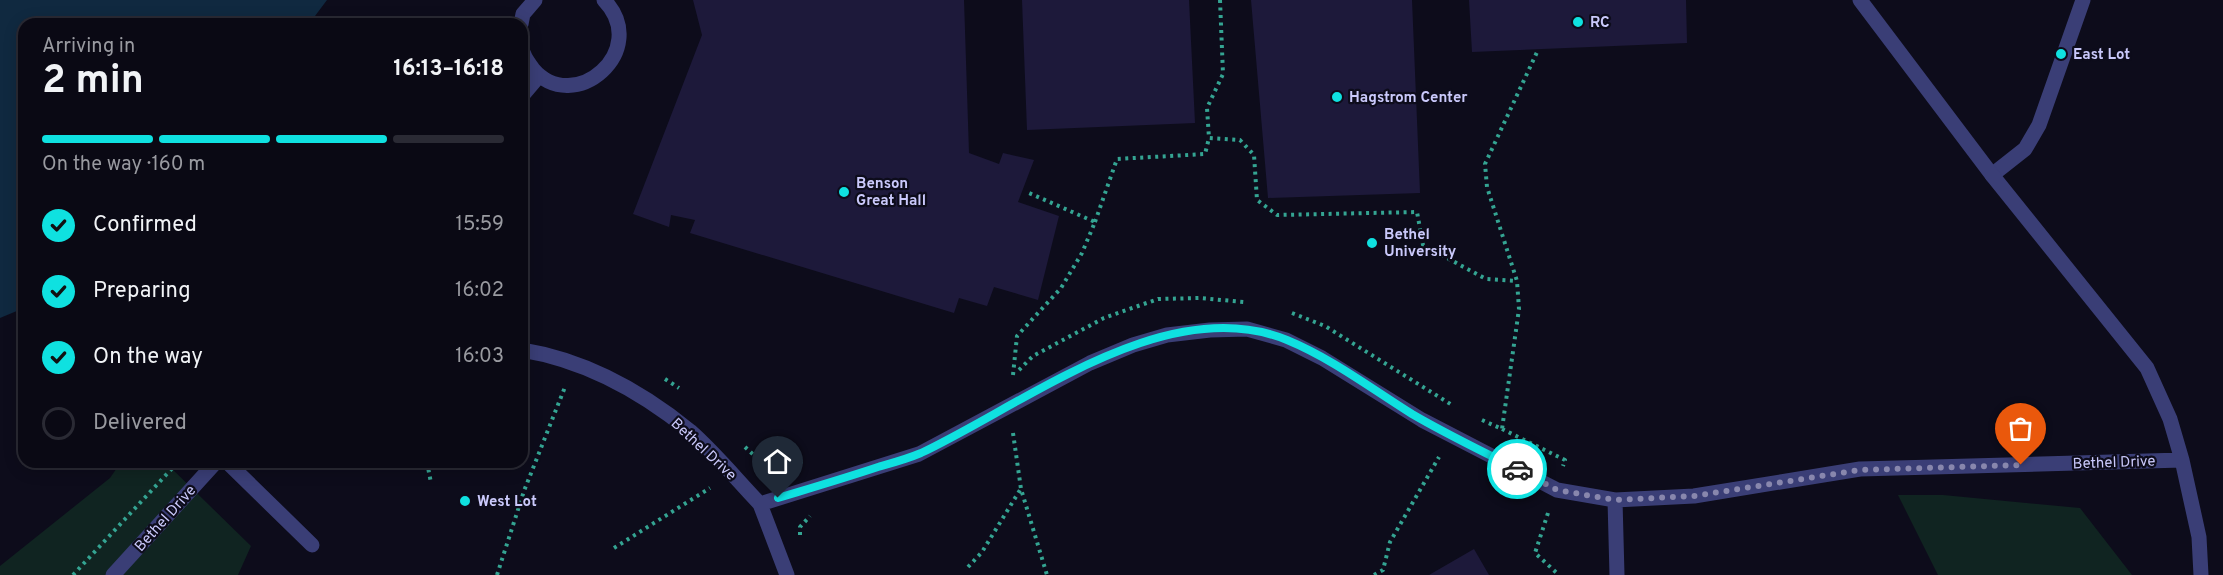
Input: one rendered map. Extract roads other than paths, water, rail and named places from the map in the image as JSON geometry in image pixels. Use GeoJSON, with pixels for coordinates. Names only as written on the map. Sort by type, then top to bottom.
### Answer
{"type":"FeatureCollection","features":[{"type":"Feature","properties":{"kind":"street"},"geometry":{"type":"LineString","coordinates":[[522,18],[535,0]]}},
{"type":"Feature","properties":{"kind":"street"},"geometry":{"type":"LineString","coordinates":[[528,63],[539,76],[555,84],[577,85],[598,76],[612,62],[619,43],[618,25],[611,7],[604,0]]}},
{"type":"Feature","properties":{"kind":"street"},"geometry":{"type":"LineString","coordinates":[[1860,0],[1992,175],[2147,368],[2170,418],[2182,460],[2199,537],[2201,575]]}},
{"type":"Feature","properties":{"kind":"street"},"geometry":{"type":"LineString","coordinates":[[1992,175],[2025,149],[2039,125],[2083,0]]}},
{"type":"Feature","properties":{"kind":"street"},"geometry":{"type":"LineString","coordinates":[[528,89],[539,76]]}},
{"type":"Feature","properties":{"kind":"street","name":"Bethel Drive"},"geometry":{"type":"LineString","coordinates":[[528,352],[574,364],[613,380],[649,400],[691,433],[760,504],[919,454],[1090,363],[1133,345],[1167,335],[1210,330],[1247,329],[1286,340],[1322,358],[1422,420],[1557,490],[1615,500],[1694,496],[1860,470],[2182,460]]}},
{"type":"Feature","properties":{"kind":"street","name":"Bethel Drive"},"geometry":{"type":"LineString","coordinates":[[113,575],[211,468]]}},
{"type":"Feature","properties":{"kind":"street"},"geometry":{"type":"LineString","coordinates":[[233,468],[312,545]]}},
{"type":"Feature","properties":{"kind":"street"},"geometry":{"type":"LineString","coordinates":[[1615,500],[1617,575]]}},
{"type":"Feature","properties":{"kind":"street"},"geometry":{"type":"LineString","coordinates":[[760,504],[787,575]]}},
{"type":"Feature","properties":{"kind":"water"},"geometry":{"type":"Polygon","coordinates":[[[0,0],[327,0],[314,18],[18,18],[18,310],[0,318],[0,0]]]}},
{"type":"Feature","properties":{"kind":"place","name":"RC"},"geometry":{"type":"Point","coordinates":[1578,22]}},
{"type":"Feature","properties":{"kind":"place","name":"East Lot"},"geometry":{"type":"Point","coordinates":[2061,54]}},
{"type":"Feature","properties":{"kind":"place","name":"Hagstrom Center"},"geometry":{"type":"Point","coordinates":[1337,97]}},
{"type":"Feature","properties":{"kind":"place","name":"Benson Great Hall"},"geometry":{"type":"Point","coordinates":[844,192]}},
{"type":"Feature","properties":{"kind":"place","name":"Bethel University"},"geometry":{"type":"Point","coordinates":[1372,243]}},
{"type":"Feature","properties":{"kind":"place","name":"West Lot"},"geometry":{"type":"Point","coordinates":[465,501]}}]}
